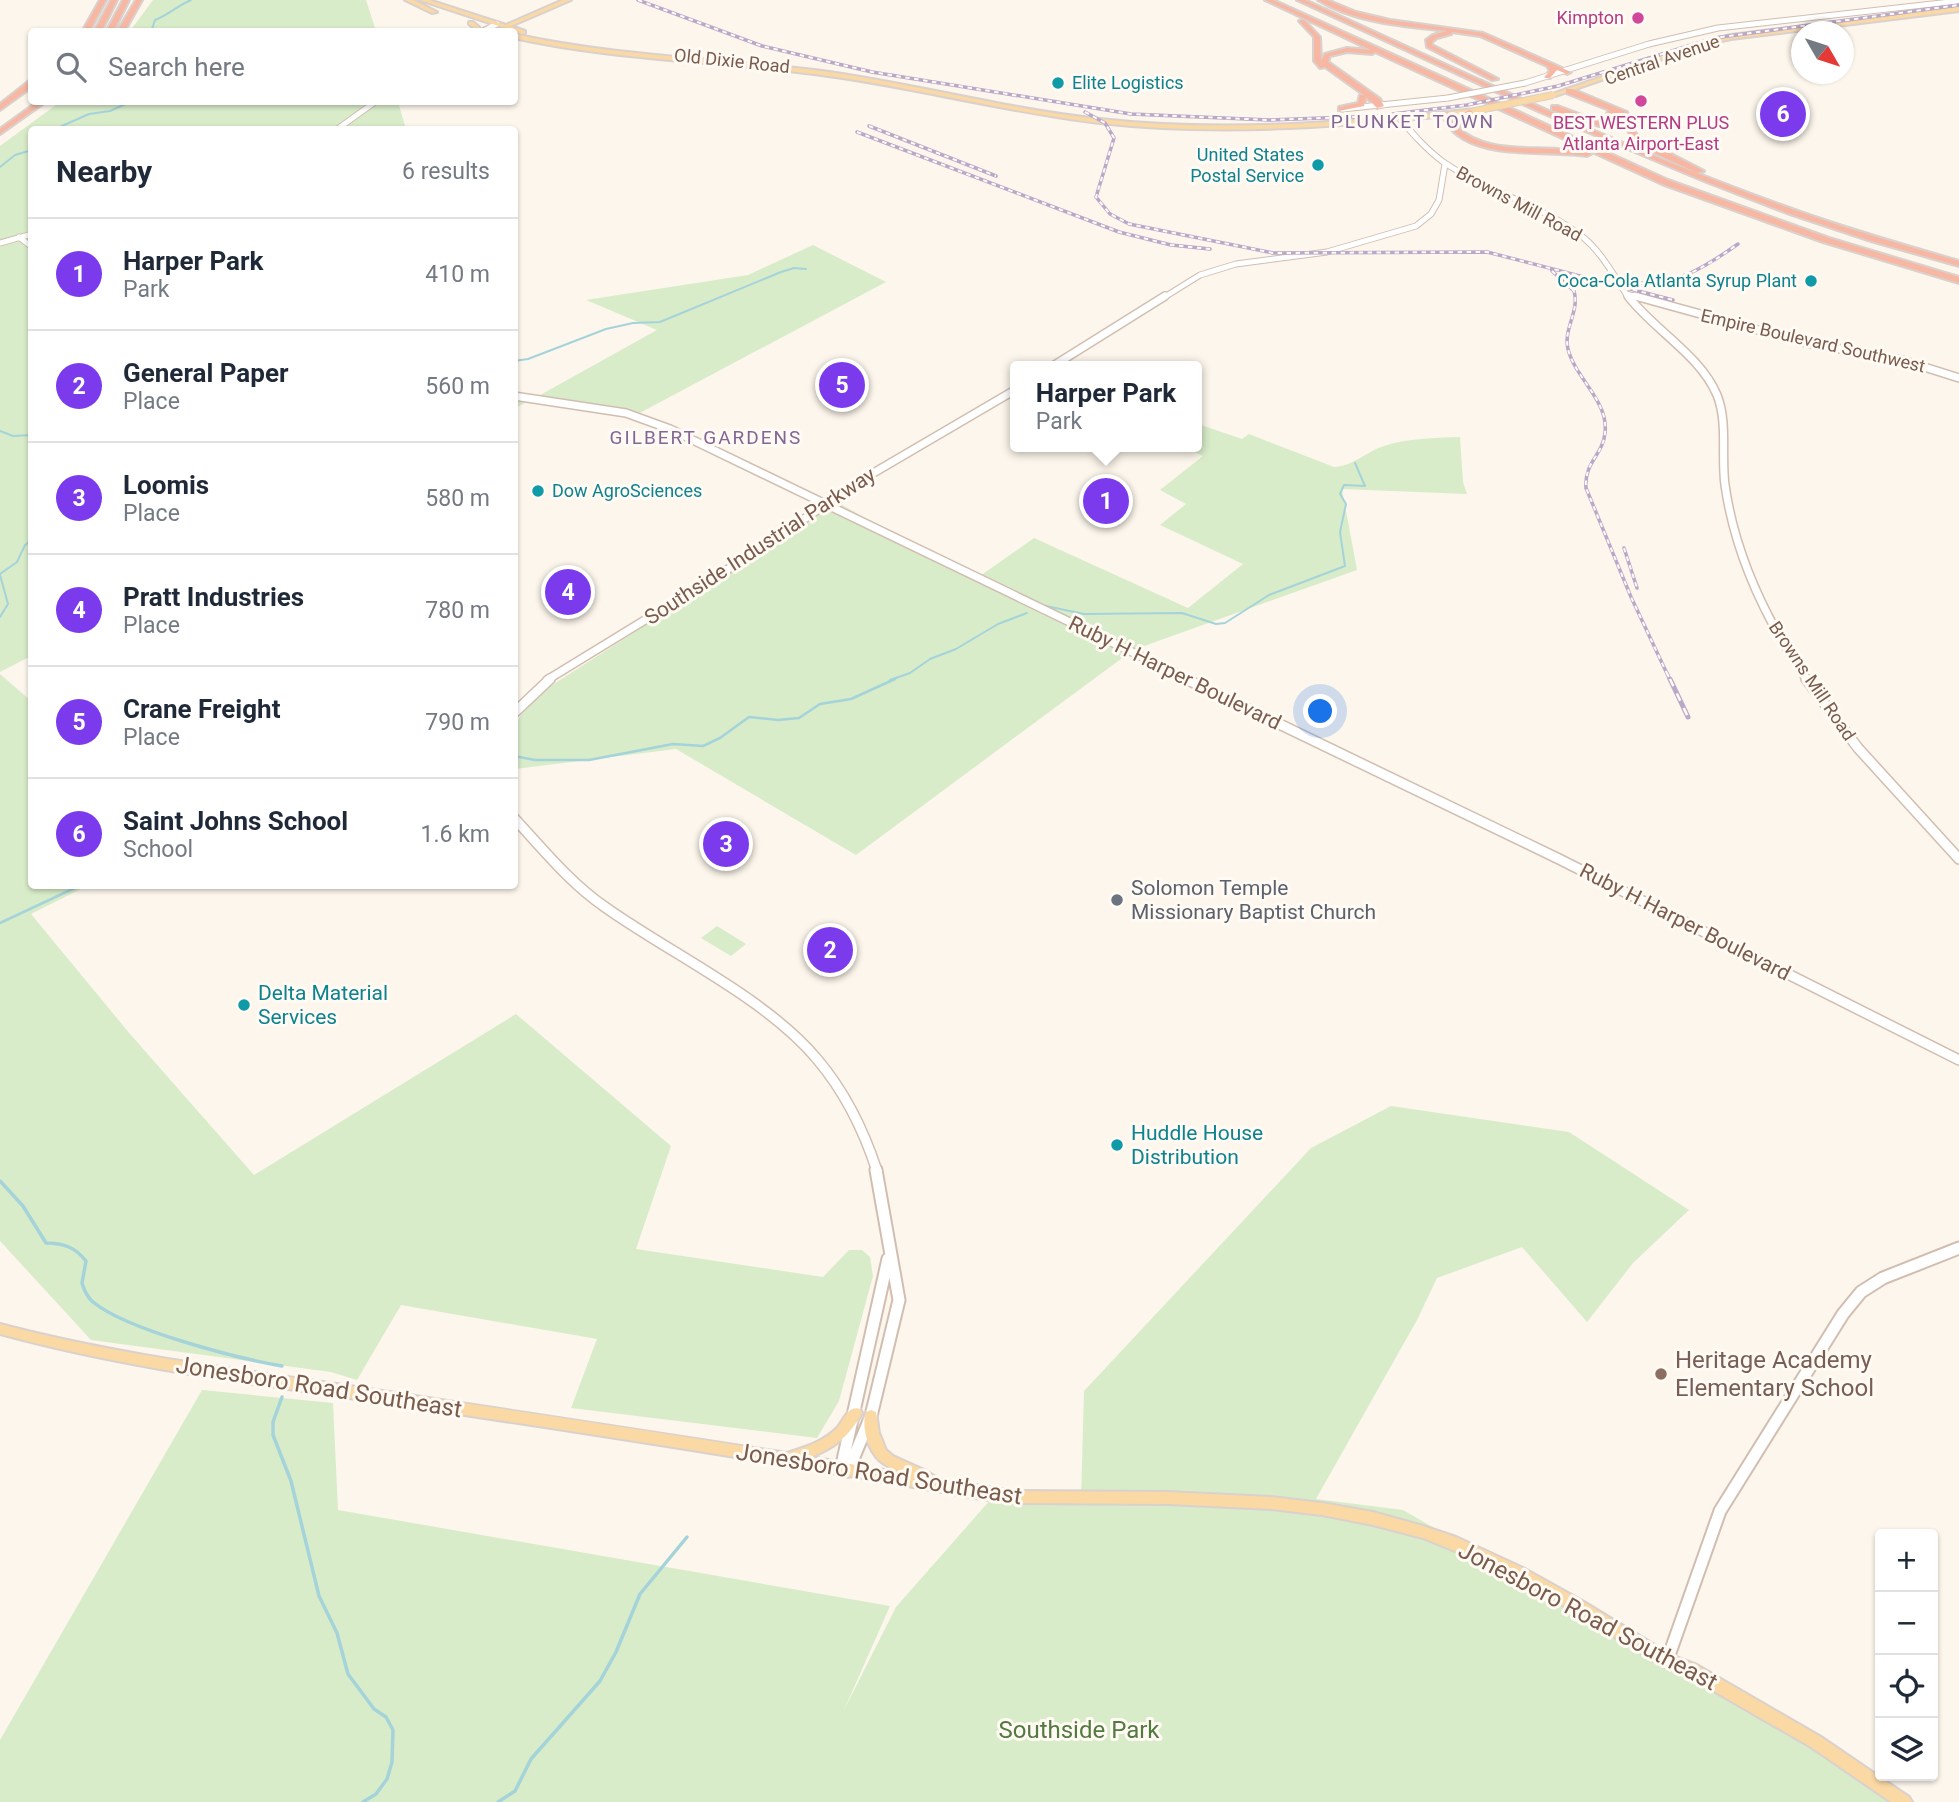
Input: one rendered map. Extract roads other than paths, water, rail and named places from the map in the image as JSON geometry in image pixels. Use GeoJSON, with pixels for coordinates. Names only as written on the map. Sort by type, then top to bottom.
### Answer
{"type":"FeatureCollection","features":[{"type":"Feature","properties":{"kind":"highway"},"geometry":{"type":"LineString","coordinates":[[95,17],[97,0]]}},
{"type":"Feature","properties":{"kind":"highway"},"geometry":{"type":"LineString","coordinates":[[88,28],[103,0]]}},
{"type":"Feature","properties":{"kind":"highway"},"geometry":{"type":"LineString","coordinates":[[99,28],[114,0]]}},
{"type":"Feature","properties":{"kind":"highway"},"geometry":{"type":"LineString","coordinates":[[111,28],[126,0]]}},
{"type":"Feature","properties":{"kind":"highway"},"geometry":{"type":"LineString","coordinates":[[1266,0],[1640,172]]}},
{"type":"Feature","properties":{"kind":"highway"},"geometry":{"type":"LineString","coordinates":[[1266,0],[1309,26],[1317,37],[1318,64],[1380,106]]}},
{"type":"Feature","properties":{"kind":"highway"},"geometry":{"type":"LineString","coordinates":[[1282,0],[1653,170],[1837,237],[1959,273]]}},
{"type":"Feature","properties":{"kind":"highway"},"geometry":{"type":"LineString","coordinates":[[1289,0],[1647,164],[1837,237]]}},
{"type":"Feature","properties":{"kind":"highway"},"geometry":{"type":"LineString","coordinates":[[1300,0],[1590,133],[1704,181],[1814,221],[1959,263]]}},
{"type":"Feature","properties":{"kind":"highway"},"geometry":{"type":"LineString","coordinates":[[1317,0],[1706,174],[1833,221],[1959,263]]}},
{"type":"Feature","properties":{"kind":"highway"},"geometry":{"type":"LineString","coordinates":[[1317,0],[1383,21],[1481,34],[1567,72]]}},
{"type":"Feature","properties":{"kind":"highway"},"geometry":{"type":"LineString","coordinates":[[122,28],[137,2]]}},
{"type":"Feature","properties":{"kind":"highway"},"geometry":{"type":"LineString","coordinates":[[1513,89],[1435,50],[1429,46],[1429,39],[1445,33],[1472,34],[1567,72]]}},
{"type":"Feature","properties":{"kind":"highway"},"geometry":{"type":"LineString","coordinates":[[1380,106],[1326,65],[1325,58],[1341,50],[1360,50],[1415,68]]}},
{"type":"Feature","properties":{"kind":"highway"},"geometry":{"type":"LineString","coordinates":[[1548,77],[1554,71],[1550,66]]}},
{"type":"Feature","properties":{"kind":"highway"},"geometry":{"type":"LineString","coordinates":[[1583,97],[1588,85]]}},
{"type":"Feature","properties":{"kind":"highway"},"geometry":{"type":"LineString","coordinates":[[0,108],[28,86]]}},
{"type":"Feature","properties":{"kind":"highway"},"geometry":{"type":"LineString","coordinates":[[1569,91],[1624,114],[1631,133],[1639,141],[1706,174]]}},
{"type":"Feature","properties":{"kind":"highway"},"geometry":{"type":"LineString","coordinates":[[0,115],[28,95]]}},
{"type":"Feature","properties":{"kind":"highway"},"geometry":{"type":"LineString","coordinates":[[1545,104],[1598,124],[1611,125],[1619,121],[1616,114],[1583,97],[1553,95]]}},
{"type":"Feature","properties":{"kind":"highway"},"geometry":{"type":"LineString","coordinates":[[1342,109],[1361,104],[1363,97]]}},
{"type":"Feature","properties":{"kind":"highway"},"geometry":{"type":"LineString","coordinates":[[0,124],[28,103]]}},
{"type":"Feature","properties":{"kind":"highway"},"geometry":{"type":"LineString","coordinates":[[0,132],[37,105]]}},
{"type":"Feature","properties":{"kind":"highway"},"geometry":{"type":"LineString","coordinates":[[1444,114],[1471,137],[1486,143],[1509,145],[1532,136],[1522,122],[1492,105]]}},
{"type":"Feature","properties":{"kind":"highway"},"geometry":{"type":"LineString","coordinates":[[1458,124],[1459,118],[1473,111]]}},
{"type":"Feature","properties":{"kind":"highway"},"geometry":{"type":"LineString","coordinates":[[1444,114],[1461,136],[1483,146],[1575,151],[1640,172],[1782,226],[1959,280]]}},
{"type":"Feature","properties":{"kind":"main road","name":"Old Dixie Road"},"geometry":{"type":"LineString","coordinates":[[408,0],[426,9],[492,28]]}},
{"type":"Feature","properties":{"kind":"main road","name":"Old Dixie Road"},"geometry":{"type":"LineString","coordinates":[[423,0],[482,20],[494,28]]}},
{"type":"Feature","properties":{"kind":"main road"},"geometry":{"type":"LineString","coordinates":[[498,28],[555,0]]}},
{"type":"Feature","properties":{"kind":"main road"},"geometry":{"type":"LineString","coordinates":[[482,20],[515,19],[568,0]]}},
{"type":"Feature","properties":{"kind":"main road","name":"Central Avenue"},"geometry":{"type":"LineString","coordinates":[[1042,112],[1187,128],[1421,117],[1473,111],[1569,91],[1693,47],[1729,38],[1959,9]]}},
{"type":"Feature","properties":{"kind":"main road"},"geometry":{"type":"LineString","coordinates":[[515,19],[515,28]]}},
{"type":"Feature","properties":{"kind":"main road"},"geometry":{"type":"LineString","coordinates":[[471,23],[477,28]]}},
{"type":"Feature","properties":{"kind":"main road","name":"Old Dixie Road"},"geometry":{"type":"LineString","coordinates":[[518,34],[587,51],[826,74],[1042,112]]}},
{"type":"Feature","properties":{"kind":"main road","name":"Old Dixie Road"},"geometry":{"type":"LineString","coordinates":[[518,34],[604,49],[841,72],[1042,112]]}},
{"type":"Feature","properties":{"kind":"main road"},"geometry":{"type":"LineString","coordinates":[[1408,128],[1421,117]]}},
{"type":"Feature","properties":{"kind":"main road","name":"Jonesboro Road Southeast"},"geometry":{"type":"LineString","coordinates":[[0,1329],[112,1356],[1012,1497],[1243,1499],[1299,1504],[1377,1519],[1425,1532],[1503,1565],[1667,1661],[1690,1670],[1816,1742],[1904,1802]]}},
{"type":"Feature","properties":{"kind":"main road"},"geometry":{"type":"LineString","coordinates":[[785,1460],[827,1445],[845,1431],[855,1413]]}},
{"type":"Feature","properties":{"kind":"main road"},"geometry":{"type":"LineString","coordinates":[[872,1416],[872,1440],[886,1459],[915,1471],[938,1486]]}},
{"type":"Feature","properties":{"kind":"street"},"geometry":{"type":"LineString","coordinates":[[1342,109],[1448,98],[1525,83],[1567,72],[1649,44],[1718,28],[1959,1]]}},
{"type":"Feature","properties":{"kind":"street"},"geometry":{"type":"LineString","coordinates":[[331,126],[361,105]]}},
{"type":"Feature","properties":{"kind":"street"},"geometry":{"type":"LineString","coordinates":[[342,126],[371,105]]}},
{"type":"Feature","properties":{"kind":"street","name":"Browns Mill Road"},"geometry":{"type":"LineString","coordinates":[[1400,119],[1445,164],[1577,232],[1600,252],[1626,294],[1644,316],[1706,377],[1717,396],[1722,414],[1724,474],[1734,528],[1757,592],[1788,650],[1816,694],[1865,758],[1959,859]]}},
{"type":"Feature","properties":{"kind":"street"},"geometry":{"type":"LineString","coordinates":[[1061,361],[1200,275],[1236,264],[1327,252],[1416,226],[1429,219],[1437,209],[1445,164]]}},
{"type":"Feature","properties":{"kind":"street"},"geometry":{"type":"LineString","coordinates":[[0,243],[28,234]]}},
{"type":"Feature","properties":{"kind":"street"},"geometry":{"type":"LineString","coordinates":[[19,237],[28,244]]}},
{"type":"Feature","properties":{"kind":"street","name":"Empire Boulevard Southwest"},"geometry":{"type":"LineString","coordinates":[[1626,294],[1802,342],[1902,360],[1959,378]]}},
{"type":"Feature","properties":{"kind":"street","name":"Southside Industrial Parkway"},"geometry":{"type":"LineString","coordinates":[[518,709],[549,679],[756,552],[825,503],[1010,393]]}},
{"type":"Feature","properties":{"kind":"street","name":"Ruby H Harper Boulevard"},"geometry":{"type":"LineString","coordinates":[[518,397],[607,409],[643,418],[825,503],[1559,859],[1959,1060]]}},
{"type":"Feature","properties":{"kind":"street"},"geometry":{"type":"LineString","coordinates":[[518,822],[585,892],[755,1004],[796,1037],[817,1059],[852,1110],[868,1144],[881,1188],[887,1219],[889,1254],[899,1300],[872,1416],[845,1470]]}},
{"type":"Feature","properties":{"kind":"street"},"geometry":{"type":"LineString","coordinates":[[1667,1661],[1720,1511],[1843,1314],[1861,1292],[1883,1278],[1959,1248]]}},
{"type":"Feature","properties":{"kind":"street"},"geometry":{"type":"LineString","coordinates":[[845,1470],[889,1254]]}},
{"type":"Feature","properties":{"kind":"street"},"geometry":{"type":"LineString","coordinates":[[864,1371],[883,1374]]}},
{"type":"Feature","properties":{"kind":"waterway"},"geometry":{"type":"LineString","coordinates":[[152,28],[155,20],[191,0]]}},
{"type":"Feature","properties":{"kind":"waterway"},"geometry":{"type":"LineString","coordinates":[[62,126],[89,114],[110,111],[123,105]]}},
{"type":"Feature","properties":{"kind":"waterway"},"geometry":{"type":"LineString","coordinates":[[0,167],[15,155],[28,151]]}},
{"type":"Feature","properties":{"kind":"waterway"},"geometry":{"type":"LineString","coordinates":[[518,360],[606,329],[633,323],[660,322],[781,272],[794,268],[806,269]]}},
{"type":"Feature","properties":{"kind":"waterway"},"geometry":{"type":"LineString","coordinates":[[0,431],[13,436],[28,435]]}},
{"type":"Feature","properties":{"kind":"waterway"},"geometry":{"type":"LineString","coordinates":[[1046,606],[1084,614],[1182,613],[1216,624],[1225,623],[1269,595],[1345,566],[1340,532],[1346,504],[1340,494],[1344,485],[1365,486],[1355,463]]}},
{"type":"Feature","properties":{"kind":"waterway"},"geometry":{"type":"LineString","coordinates":[[0,574],[17,562],[28,543]]}},
{"type":"Feature","properties":{"kind":"waterway"},"geometry":{"type":"LineString","coordinates":[[0,575],[8,604],[0,617]]}},
{"type":"Feature","properties":{"kind":"waterway"},"geometry":{"type":"LineString","coordinates":[[890,680],[910,673],[930,659],[956,649],[998,624],[1027,613]]}},
{"type":"Feature","properties":{"kind":"waterway"},"geometry":{"type":"LineString","coordinates":[[518,757],[535,760],[589,760],[673,744],[703,746],[720,738],[749,717],[778,720],[799,718],[820,704],[851,699],[895,679]]}},
{"type":"Feature","properties":{"kind":"waterway"},"geometry":{"type":"LineString","coordinates":[[0,923],[73,889]]}},
{"type":"Feature","properties":{"kind":"waterway"},"geometry":{"type":"LineString","coordinates":[[0,1181],[23,1206],[46,1243],[68,1247],[78,1252],[86,1261],[82,1283],[93,1302],[130,1323],[183,1342],[282,1366]]}},
{"type":"Feature","properties":{"kind":"waterway"},"geometry":{"type":"LineString","coordinates":[[282,1397],[273,1422],[273,1435],[291,1481],[319,1596],[337,1633],[348,1674],[374,1709],[386,1717],[393,1730],[392,1762],[387,1779],[376,1794],[363,1802]]}},
{"type":"Feature","properties":{"kind":"waterway"},"geometry":{"type":"LineString","coordinates":[[498,1802],[515,1791],[531,1759],[600,1681],[616,1652],[640,1594],[687,1537]]}},
{"type":"Feature","properties":{"kind":"railway"},"geometry":{"type":"LineString","coordinates":[[638,0],[762,46],[872,72],[1131,114],[1269,120],[1376,116],[1467,105],[1558,86],[1714,38],[1959,5]]}},
{"type":"Feature","properties":{"kind":"railway"},"geometry":{"type":"LineString","coordinates":[[1085,112],[1105,123],[1114,138],[1096,197],[1110,214],[1129,224],[1273,253],[1487,252],[1673,300]]}},
{"type":"Feature","properties":{"kind":"railway"},"geometry":{"type":"LineString","coordinates":[[869,126],[996,176]]}},
{"type":"Feature","properties":{"kind":"railway"},"geometry":{"type":"LineString","coordinates":[[857,132],[1119,232],[1171,245],[1210,249]]}},
{"type":"Feature","properties":{"kind":"railway"},"geometry":{"type":"LineString","coordinates":[[1631,283],[1662,281],[1688,274],[1738,244]]}},
{"type":"Feature","properties":{"kind":"railway"},"geometry":{"type":"LineString","coordinates":[[1552,271],[1574,291],[1575,306],[1568,334],[1568,349],[1577,370],[1597,400],[1605,421],[1604,441],[1588,472],[1586,488],[1631,597],[1670,680],[1667,673]]}},
{"type":"Feature","properties":{"kind":"railway"},"geometry":{"type":"LineString","coordinates":[[1624,548],[1637,588]]}},
{"type":"Feature","properties":{"kind":"railway"},"geometry":{"type":"LineString","coordinates":[[1670,679],[1688,717]]}},
{"type":"Feature","properties":{"kind":"place","name":"Kimpton"},"geometry":{"type":"Point","coordinates":[1638,18]}},
{"type":"Feature","properties":{"kind":"place","name":"Elite Logistics"},"geometry":{"type":"Point","coordinates":[1058,83]}},
{"type":"Feature","properties":{"kind":"place","name":"BEST WESTERN PLUS Atlanta Airport-East"},"geometry":{"type":"Point","coordinates":[1641,101]}},
{"type":"Feature","properties":{"kind":"place","name":"Saint Johns School"},"geometry":{"type":"Point","coordinates":[1783,114]}},
{"type":"Feature","properties":{"kind":"place","name":"United States Postal Service"},"geometry":{"type":"Point","coordinates":[1318,165]}},
{"type":"Feature","properties":{"kind":"place","name":"Coca-Cola Atlanta Syrup Plant"},"geometry":{"type":"Point","coordinates":[1811,281]}},
{"type":"Feature","properties":{"kind":"place","name":"Crane Freight"},"geometry":{"type":"Point","coordinates":[842,385]}},
{"type":"Feature","properties":{"kind":"place","name":"Dow AgroSciences"},"geometry":{"type":"Point","coordinates":[538,491]}},
{"type":"Feature","properties":{"kind":"place","name":"Harper Park"},"geometry":{"type":"Point","coordinates":[1106,501]}},
{"type":"Feature","properties":{"kind":"place","name":"Pratt Industries"},"geometry":{"type":"Point","coordinates":[568,592]}},
{"type":"Feature","properties":{"kind":"place","name":"Loomis"},"geometry":{"type":"Point","coordinates":[726,844]}},
{"type":"Feature","properties":{"kind":"place","name":"Solomon Temple Missionary Baptist Church"},"geometry":{"type":"Point","coordinates":[1117,900]}},
{"type":"Feature","properties":{"kind":"place","name":"General Paper"},"geometry":{"type":"Point","coordinates":[830,950]}},
{"type":"Feature","properties":{"kind":"place","name":"Delta Material Services"},"geometry":{"type":"Point","coordinates":[244,1005]}},
{"type":"Feature","properties":{"kind":"place","name":"Huddle House Distribution"},"geometry":{"type":"Point","coordinates":[1117,1145]}},
{"type":"Feature","properties":{"kind":"place","name":"Heritage Academy Elementary School"},"geometry":{"type":"Point","coordinates":[1661,1374]}},
{"type":"Feature","properties":{"kind":"district","name":"PLUNKET TOWN"},"geometry":{"type":"Point","coordinates":[1413,121]}},
{"type":"Feature","properties":{"kind":"district","name":"GILBERT GARDENS"},"geometry":{"type":"Point","coordinates":[706,437]}},
{"type":"Feature","properties":{"kind":"park label","name":"Southside Park"},"geometry":{"type":"Point","coordinates":[1079,1730]}}]}
